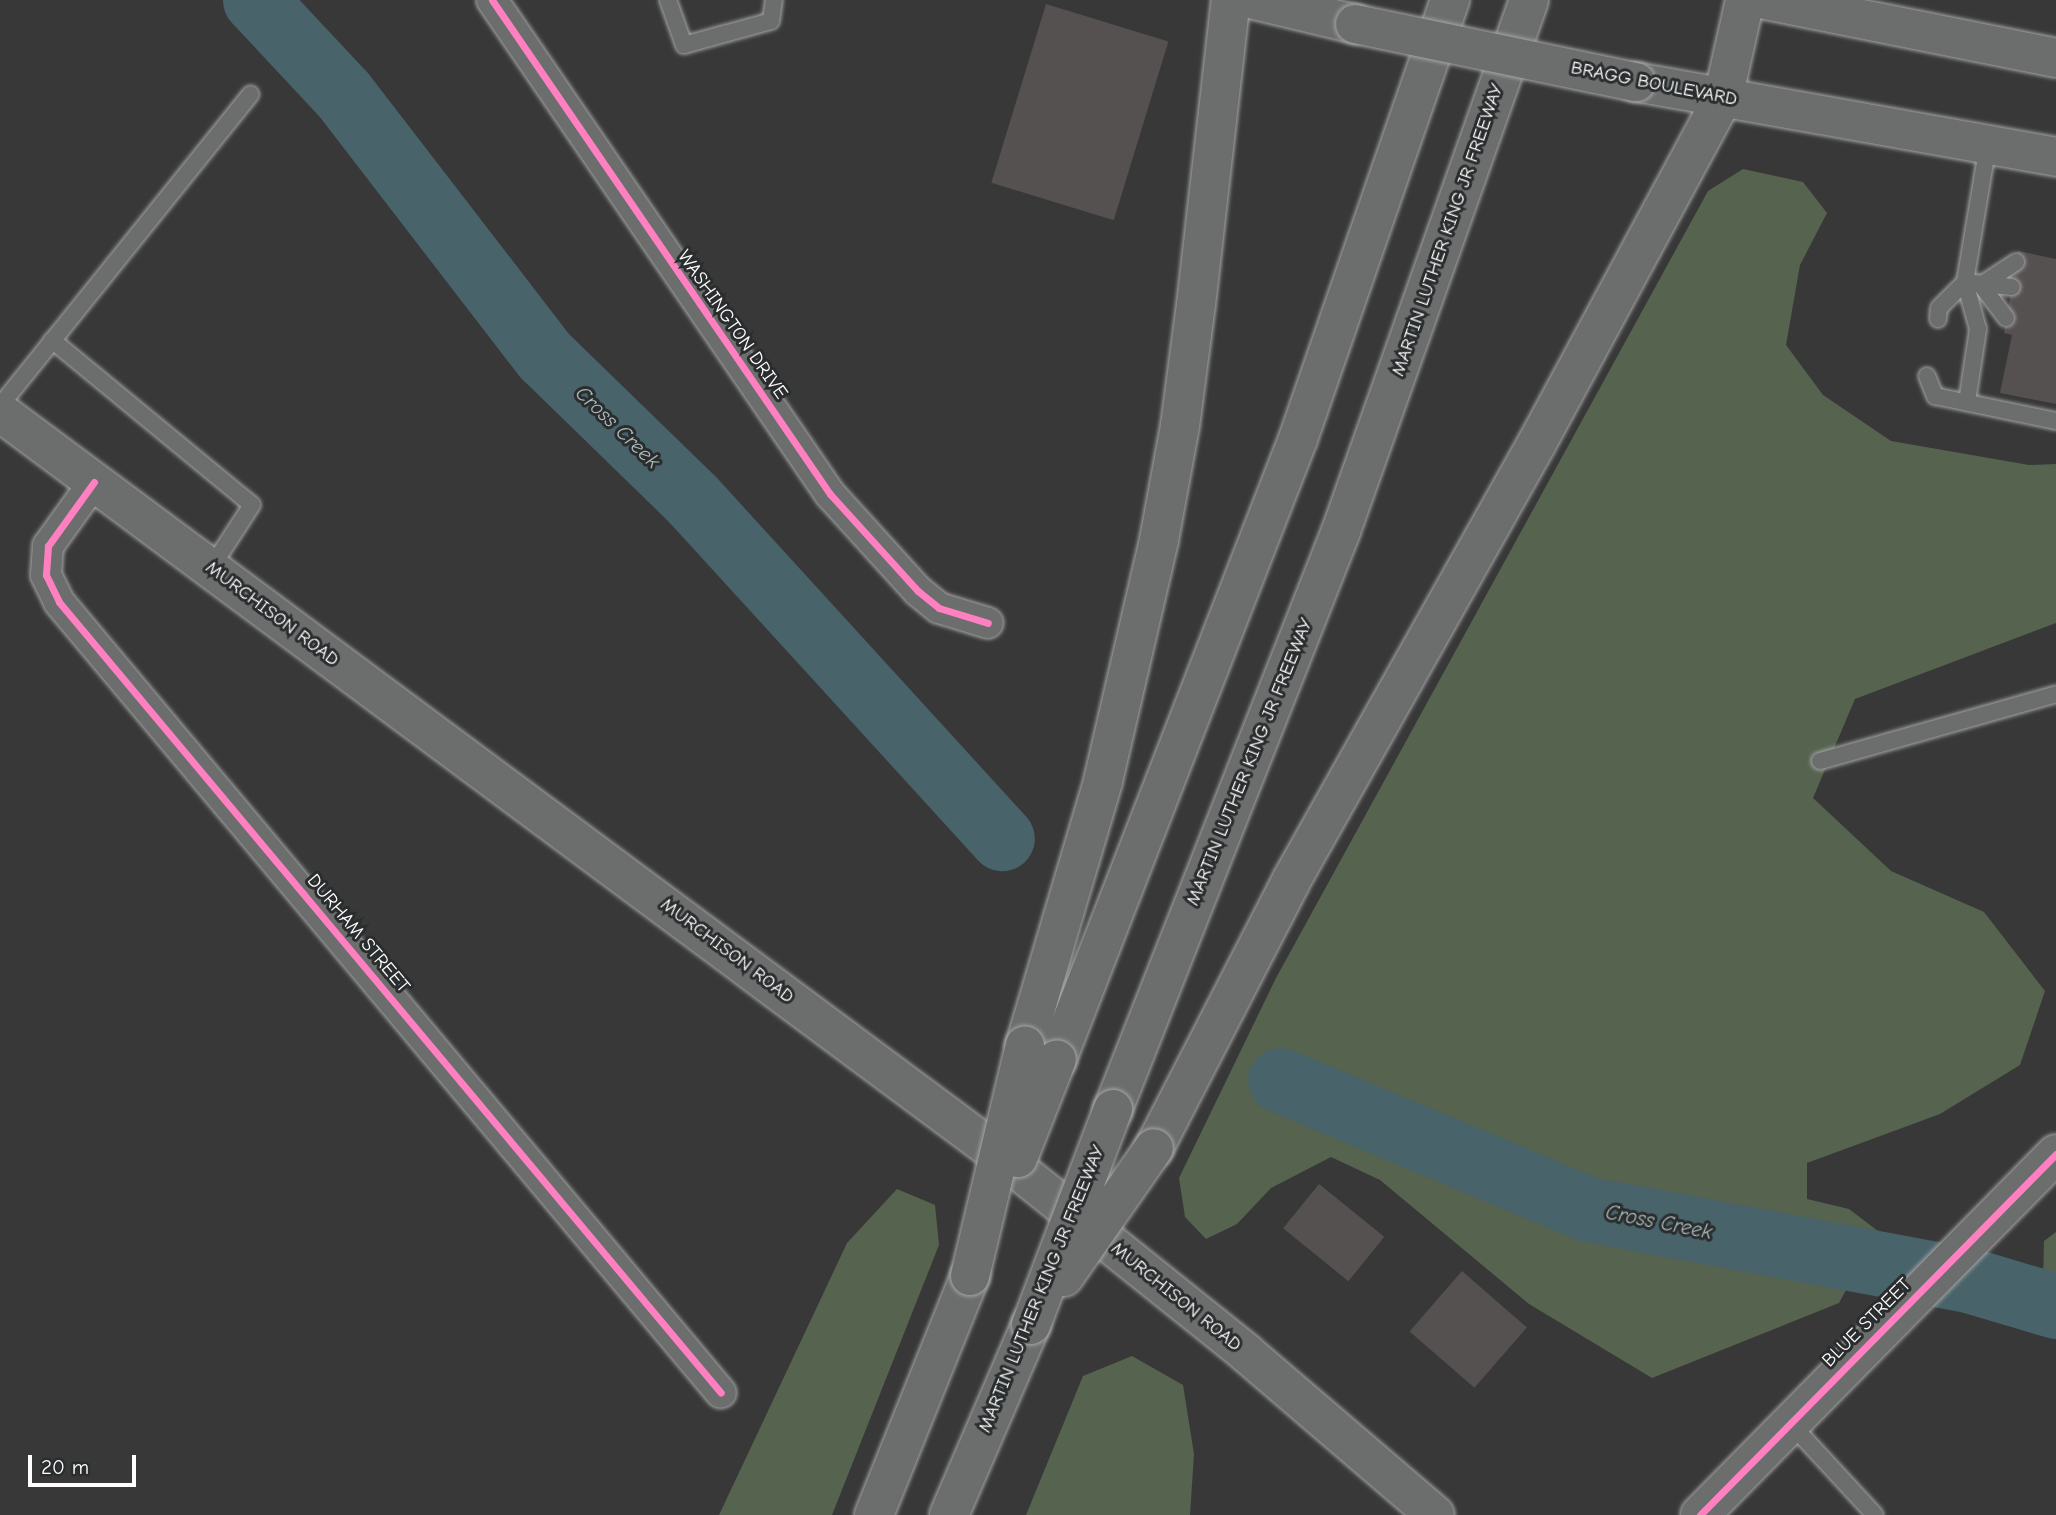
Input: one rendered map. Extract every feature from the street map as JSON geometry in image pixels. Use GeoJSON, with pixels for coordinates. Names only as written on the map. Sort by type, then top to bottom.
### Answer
{"type":"FeatureCollection","features":[{"type":"Feature","properties":{"kind":"main road"},"geometry":{"type":"LineString","coordinates":[[874,1515],[970,1276],[1041,1052],[1159,540],[1195,318],[1231,0]]}},
{"type":"Feature","properties":{"kind":"main road","name":"BRAGG BOULEVARD"},"geometry":{"type":"LineString","coordinates":[[1254,0],[1355,24],[1636,82],[2056,157]]}},
{"type":"Feature","properties":{"kind":"main road"},"geometry":{"type":"LineString","coordinates":[[1041,1052],[1298,439],[1450,0]]}},
{"type":"Feature","properties":{"kind":"main road","name":"MARTIN LUTHER KING JR FREEWAY"},"geometry":{"type":"LineString","coordinates":[[948,1515],[1031,1325],[1342,531],[1529,0]]}},
{"type":"Feature","properties":{"kind":"main road"},"geometry":{"type":"LineString","coordinates":[[1031,1325],[1154,1148],[1291,881],[1537,443],[1723,98],[1745,0]]}},
{"type":"Feature","properties":{"kind":"main road"},"geometry":{"type":"LineString","coordinates":[[1766,0],[2056,58]]}},
{"type":"Feature","properties":{"kind":"main road","name":"MURCHISON ROAD"},"geometry":{"type":"LineString","coordinates":[[0,412],[1002,1157],[1245,1352],[1435,1515]]}},
{"type":"Feature","properties":{"kind":"main road","name":"BLUE STREET"},"geometry":{"type":"LineString","coordinates":[[1700,1515],[2056,1154]]}},
{"type":"Feature","properties":{"kind":"street","name":"WASHINGTON DRIVE"},"geometry":{"type":"LineString","coordinates":[[492,0],[830,494],[918,591],[939,608],[988,623]]}},
{"type":"Feature","properties":{"kind":"street","name":"DURHAM STREET"},"geometry":{"type":"LineString","coordinates":[[94,481],[48,546],[46,575],[58,602],[721,1393]]}},
{"type":"Feature","properties":{"kind":"lane"},"geometry":{"type":"LineString","coordinates":[[668,0],[684,45],[771,21],[774,0]]}},
{"type":"Feature","properties":{"kind":"lane"},"geometry":{"type":"LineString","coordinates":[[0,406],[251,94]]}},
{"type":"Feature","properties":{"kind":"lane"},"geometry":{"type":"LineString","coordinates":[[1967,402],[1978,329],[1973,284],[1988,145]]}},
{"type":"Feature","properties":{"kind":"lane"},"geometry":{"type":"LineString","coordinates":[[1938,319],[1940,308],[1973,284],[2016,262]]}},
{"type":"Feature","properties":{"kind":"lane"},"geometry":{"type":"LineString","coordinates":[[1973,284],[2012,287]]}},
{"type":"Feature","properties":{"kind":"lane"},"geometry":{"type":"LineString","coordinates":[[1973,284],[2006,318]]}},
{"type":"Feature","properties":{"kind":"lane"},"geometry":{"type":"LineString","coordinates":[[52,340],[252,505],[211,568]]}},
{"type":"Feature","properties":{"kind":"lane"},"geometry":{"type":"LineString","coordinates":[[1927,376],[1935,396],[2056,421]]}},
{"type":"Feature","properties":{"kind":"lane"},"geometry":{"type":"LineString","coordinates":[[1820,761],[2056,694]]}},
{"type":"Feature","properties":{"kind":"lane"},"geometry":{"type":"LineString","coordinates":[[1790,1423],[1875,1515]]}},
{"type":"Feature","properties":{"kind":"green space"},"geometry":{"type":"Polygon","coordinates":[[[1743,169],[1803,182],[1827,213],[1800,265],[1786,345],[1823,395],[1891,441],[2029,465],[2056,464],[2056,623],[1855,699],[1813,798],[1891,871],[1984,912],[2045,991],[2020,1065],[1940,1114],[1807,1163],[1807,1199],[1849,1209],[1878,1231],[1839,1303],[1652,1378],[1529,1304],[1380,1180],[1331,1157],[1271,1188],[1237,1224],[1206,1239],[1185,1217],[1179,1178],[1276,978],[1708,191],[1743,169]]]}},
{"type":"Feature","properties":{"kind":"green space"},"geometry":{"type":"Polygon","coordinates":[[[897,1189],[935,1205],[939,1245],[832,1515],[719,1515],[847,1243],[897,1189]]]}},
{"type":"Feature","properties":{"kind":"green space"},"geometry":{"type":"Polygon","coordinates":[[[2056,1232],[2056,1306],[2043,1284],[2044,1241],[2056,1232]]]}},
{"type":"Feature","properties":{"kind":"green space"},"geometry":{"type":"Polygon","coordinates":[[[1132,1356],[1183,1385],[1194,1454],[1190,1515],[1026,1515],[1083,1376],[1132,1356]]]}},
{"type":"Feature","properties":{"kind":"building"},"geometry":{"type":"Polygon","coordinates":[[[1046,4],[1168,41],[1114,220],[991,183],[1046,4]]]}},
{"type":"Feature","properties":{"kind":"building"},"geometry":{"type":"Polygon","coordinates":[[[2018,251],[2056,259],[2056,404],[2000,393],[2012,335],[2004,333],[2018,251]]]}},
{"type":"Feature","properties":{"kind":"building"},"geometry":{"type":"Polygon","coordinates":[[[1319,1184],[1384,1237],[1348,1281],[1283,1228],[1319,1184]]]}},
{"type":"Feature","properties":{"kind":"building"},"geometry":{"type":"Polygon","coordinates":[[[1462,1271],[1527,1327],[1474,1388],[1410,1331],[1462,1271]]]}},
{"type":"Feature","properties":{"kind":"waterway","name":"Cross Creek"},"geometry":{"type":"LineString","coordinates":[[255,0],[343,94],[545,356],[693,500],[1002,838]]}},
{"type":"Feature","properties":{"kind":"waterway","name":"Cross Creek"},"geometry":{"type":"LineString","coordinates":[[1280,1080],[1588,1209],[1972,1281],[2056,1306]]}},
{"type":"Feature","properties":{"kind":"cycle path"},"geometry":{"type":"LineString","coordinates":[[492,0],[830,494],[918,591],[939,608],[988,623]]}},
{"type":"Feature","properties":{"kind":"cycle path"},"geometry":{"type":"LineString","coordinates":[[94,482],[48,546],[46,575],[59,602],[721,1393]]}},
{"type":"Feature","properties":{"kind":"cycle path"},"geometry":{"type":"LineString","coordinates":[[1700,1515],[2056,1154]]}}]}
